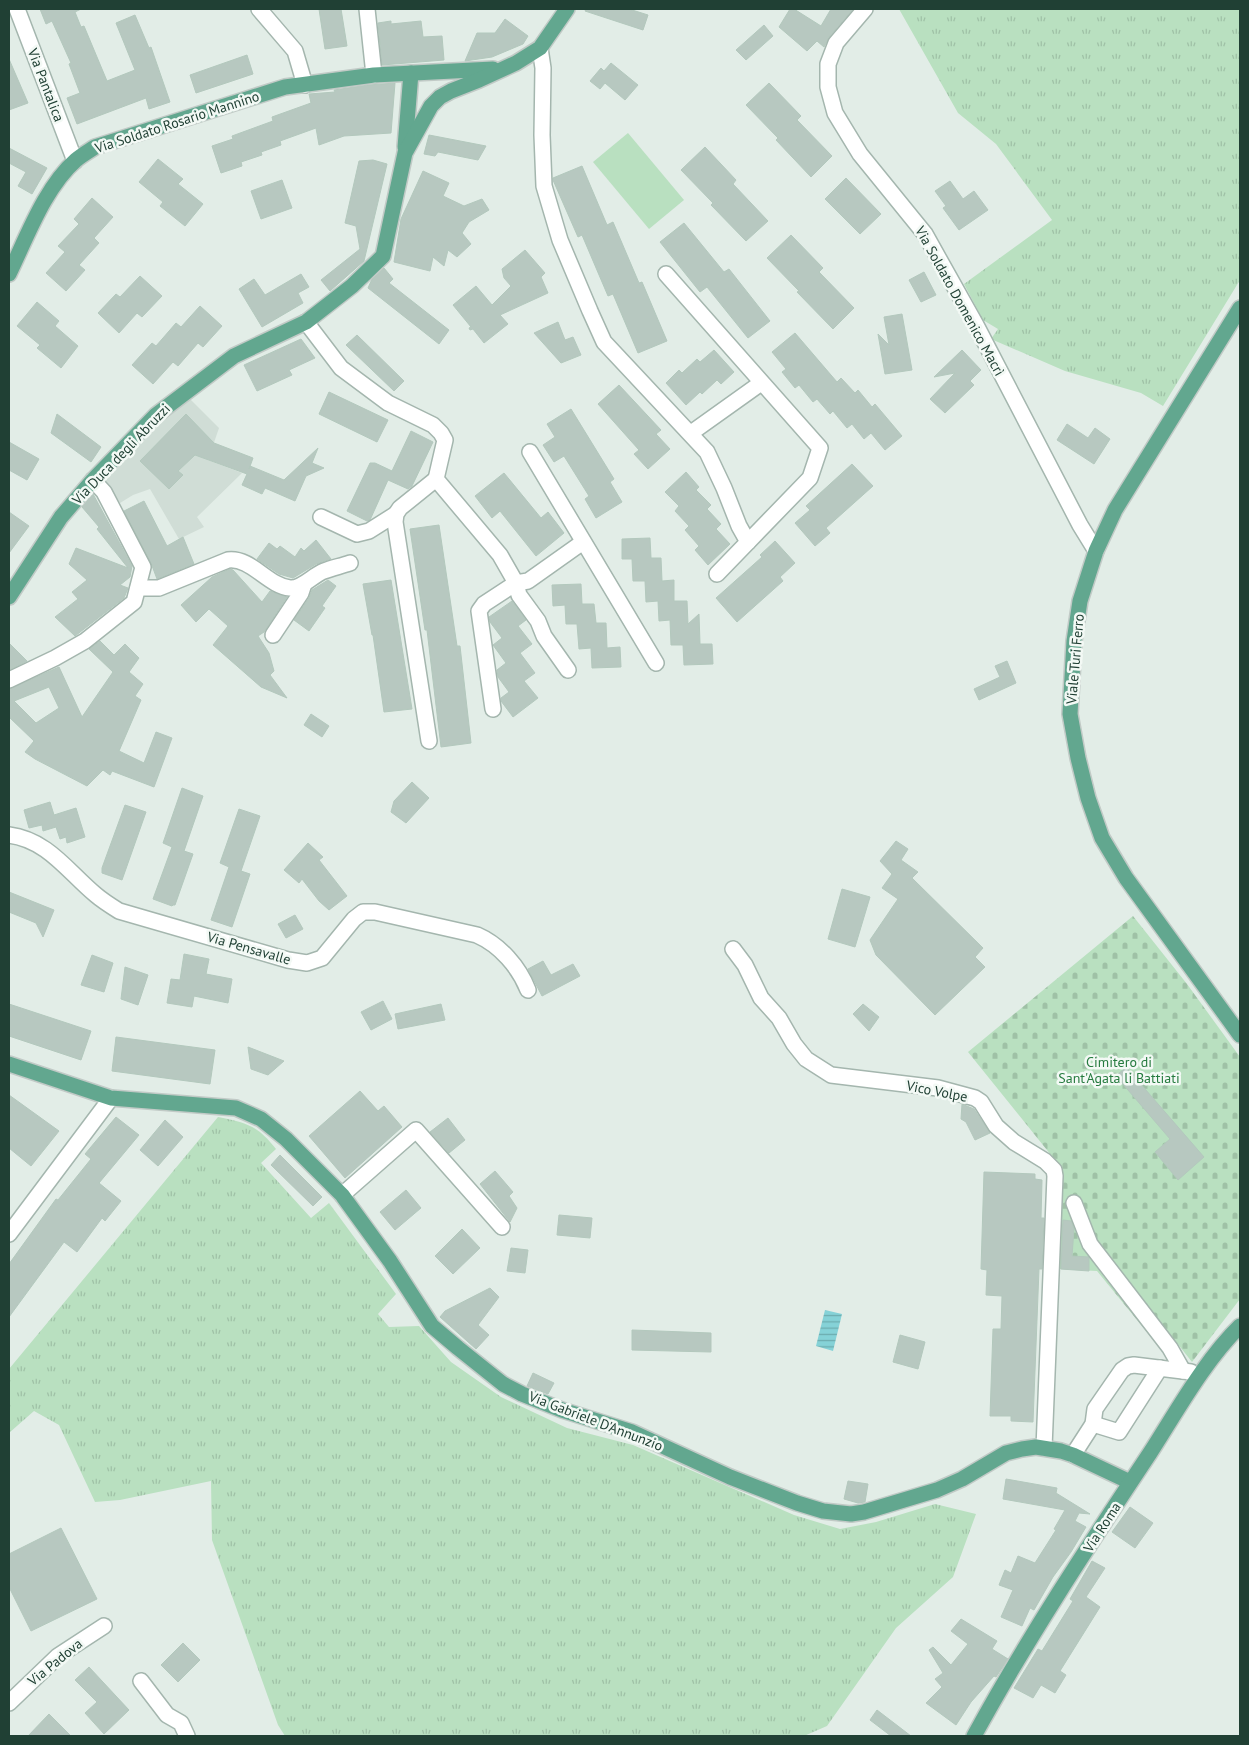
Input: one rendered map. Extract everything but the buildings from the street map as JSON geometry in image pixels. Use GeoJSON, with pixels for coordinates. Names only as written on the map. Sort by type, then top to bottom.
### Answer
{"type":"FeatureCollection","features":[{"type":"Feature","properties":{"kind":"main road","name":"Via Duca degli Abruzzi"},"geometry":{"type":"LineString","coordinates":[[9,597],[61,517],[93,480],[156,415],[234,356],[306,322],[352,286],[383,256],[405,153],[424,117],[440,97],[527,57],[540,48],[567,9]]}},
{"type":"Feature","properties":{"kind":"main road","name":"Via Soldato Rosario Mannino"},"geometry":{"type":"LineString","coordinates":[[9,274],[46,198],[75,161],[95,146],[285,87],[374,75],[475,71],[502,68]]}},
{"type":"Feature","properties":{"kind":"main road"},"geometry":{"type":"LineString","coordinates":[[405,153],[411,73]]}},
{"type":"Feature","properties":{"kind":"main road","name":"Viale Turi Ferro"},"geometry":{"type":"LineString","coordinates":[[1240,308],[1115,510],[1096,551],[1080,601],[1071,673],[1070,714],[1088,798],[1102,838],[1126,878],[1240,1035]]}},
{"type":"Feature","properties":{"kind":"main road","name":"Via Gabriele D'Annunzio"},"geometry":{"type":"LineString","coordinates":[[9,1064],[112,1098],[236,1108],[261,1120],[286,1139],[342,1195],[390,1261],[432,1326],[504,1384],[522,1394],[562,1410],[632,1432],[730,1477],[797,1503],[823,1511],[851,1514],[864,1512],[937,1490],[962,1479],[1006,1453],[1022,1448],[1044,1448],[1061,1451],[1130,1482]]}},
{"type":"Feature","properties":{"kind":"main road","name":"Via Roma"},"geometry":{"type":"LineString","coordinates":[[974,1736],[1006,1676],[1130,1482],[1218,1351],[1240,1326]]}},
{"type":"Feature","properties":{"kind":"street","name":"Via Pantalica"},"geometry":{"type":"LineString","coordinates":[[17,9],[75,161]]}},
{"type":"Feature","properties":{"kind":"street"},"geometry":{"type":"LineString","coordinates":[[259,9],[296,51],[305,85]]}},
{"type":"Feature","properties":{"kind":"street"},"geometry":{"type":"LineString","coordinates":[[367,9],[374,75]]}},
{"type":"Feature","properties":{"kind":"street","name":"Via Soldato Domenico Macrì"},"geometry":{"type":"LineString","coordinates":[[865,9],[836,43],[828,64],[828,88],[835,113],[860,154],[925,234],[976,325],[1080,525],[1096,551]]}},
{"type":"Feature","properties":{"kind":"street"},"geometry":{"type":"LineString","coordinates":[[540,48],[543,68],[542,134],[544,186],[560,240],[604,342],[707,452],[739,526],[748,542]]}},
{"type":"Feature","properties":{"kind":"street"},"geometry":{"type":"LineString","coordinates":[[666,274],[820,448],[810,478],[717,574]]}},
{"type":"Feature","properties":{"kind":"street"},"geometry":{"type":"LineString","coordinates":[[306,322],[340,368],[388,403],[433,425],[442,433],[445,440],[436,479],[400,508],[396,514],[369,531],[357,534],[321,517]]}},
{"type":"Feature","properties":{"kind":"street"},"geometry":{"type":"LineString","coordinates":[[691,433],[761,383]]}},
{"type":"Feature","properties":{"kind":"street"},"geometry":{"type":"LineString","coordinates":[[530,452],[656,662]]}},
{"type":"Feature","properties":{"kind":"street"},"geometry":{"type":"LineString","coordinates":[[436,479],[500,555],[516,583],[519,595],[538,621],[544,636],[568,670]]}},
{"type":"Feature","properties":{"kind":"street"},"geometry":{"type":"LineString","coordinates":[[9,680],[85,641],[134,602],[143,567],[104,492],[93,480]]}},
{"type":"Feature","properties":{"kind":"street"},"geometry":{"type":"LineString","coordinates":[[396,514],[395,522],[429,742]]}},
{"type":"Feature","properties":{"kind":"street"},"geometry":{"type":"LineString","coordinates":[[493,709],[479,611],[484,604],[516,583],[528,582],[584,542]]}},
{"type":"Feature","properties":{"kind":"street"},"geometry":{"type":"LineString","coordinates":[[138,588],[158,588],[228,560],[238,559],[281,586],[291,589],[304,584],[322,571],[350,563]]}},
{"type":"Feature","properties":{"kind":"street"},"geometry":{"type":"LineString","coordinates":[[273,635],[301,593],[304,584]]}},
{"type":"Feature","properties":{"kind":"street","name":"Via Pensavalle"},"geometry":{"type":"LineString","coordinates":[[9,834],[50,851],[96,896],[119,911],[288,960],[307,963],[322,958],[354,918],[363,912],[375,912],[477,935],[490,941],[522,976],[528,990]]}},
{"type":"Feature","properties":{"kind":"street","name":"Vico Volpe"},"geometry":{"type":"LineString","coordinates":[[733,949],[745,965],[760,998],[779,1018],[794,1044],[806,1059],[831,1075],[938,1088],[975,1098],[980,1102],[996,1126],[1014,1142],[1045,1161],[1054,1170],[1052,1270],[1044,1448]]}},
{"type":"Feature","properties":{"kind":"street"},"geometry":{"type":"LineString","coordinates":[[9,1234],[112,1098]]}},
{"type":"Feature","properties":{"kind":"street"},"geometry":{"type":"LineString","coordinates":[[342,1195],[416,1130],[502,1227]]}},
{"type":"Feature","properties":{"kind":"street"},"geometry":{"type":"LineString","coordinates":[[1074,1203],[1090,1244],[1170,1348],[1183,1371]]}},
{"type":"Feature","properties":{"kind":"street"},"geometry":{"type":"LineString","coordinates":[[1073,1455],[1093,1424],[1095,1408],[1122,1370],[1128,1366],[1134,1365],[1202,1374]]}},
{"type":"Feature","properties":{"kind":"street"},"geometry":{"type":"LineString","coordinates":[[1093,1424],[1119,1432],[1160,1368]]}},
{"type":"Feature","properties":{"kind":"street","name":"Via Padova"},"geometry":{"type":"LineString","coordinates":[[9,1703],[58,1656],[104,1626]]}},
{"type":"Feature","properties":{"kind":"street"},"geometry":{"type":"LineString","coordinates":[[141,1681],[168,1715],[181,1723],[187,1736]]}},
{"type":"Feature","properties":{"kind":"shaded area"},"geometry":{"type":"Polygon","coordinates":[[[190,399],[219,428],[208,460],[242,473],[197,517],[204,527],[179,539],[150,489],[133,495],[120,503],[105,481],[167,417],[190,399]]]}},
{"type":"Feature","properties":{"kind":"green space"},"geometry":{"type":"Polygon","coordinates":[[[899,9],[1240,9],[1240,280],[1163,406],[1141,393],[1065,371],[991,339],[998,329],[983,320],[964,284],[1052,220],[996,144],[958,113],[899,9]]]}},
{"type":"Feature","properties":{"kind":"green space"},"geometry":{"type":"Polygon","coordinates":[[[628,133],[684,200],[649,229],[593,162],[628,133]]]}},
{"type":"Feature","properties":{"kind":"green space","name":"Cimitero di Sant'Agata li Battiati"},"geometry":{"type":"Polygon","coordinates":[[[1133,916],[1187,984],[1240,1057],[1240,1299],[1192,1362],[1177,1343],[1164,1353],[1097,1271],[1058,1269],[1063,1170],[968,1052],[1133,916]]]}},
{"type":"Feature","properties":{"kind":"green space"},"geometry":{"type":"Polygon","coordinates":[[[218,1117],[251,1126],[269,1141],[276,1149],[261,1163],[311,1218],[329,1203],[396,1294],[378,1314],[389,1327],[419,1326],[451,1362],[501,1397],[567,1428],[633,1445],[794,1515],[840,1529],[876,1522],[935,1504],[976,1514],[953,1577],[896,1628],[827,1726],[804,1736],[285,1736],[278,1725],[212,1540],[211,1481],[120,1500],[95,1502],[59,1425],[34,1411],[9,1433],[9,1369],[218,1117]]]}},
{"type":"Feature","properties":{"kind":"water"},"geometry":{"type":"Polygon","coordinates":[[[825,1310],[842,1314],[833,1351],[816,1346],[825,1310]]]}}]}
